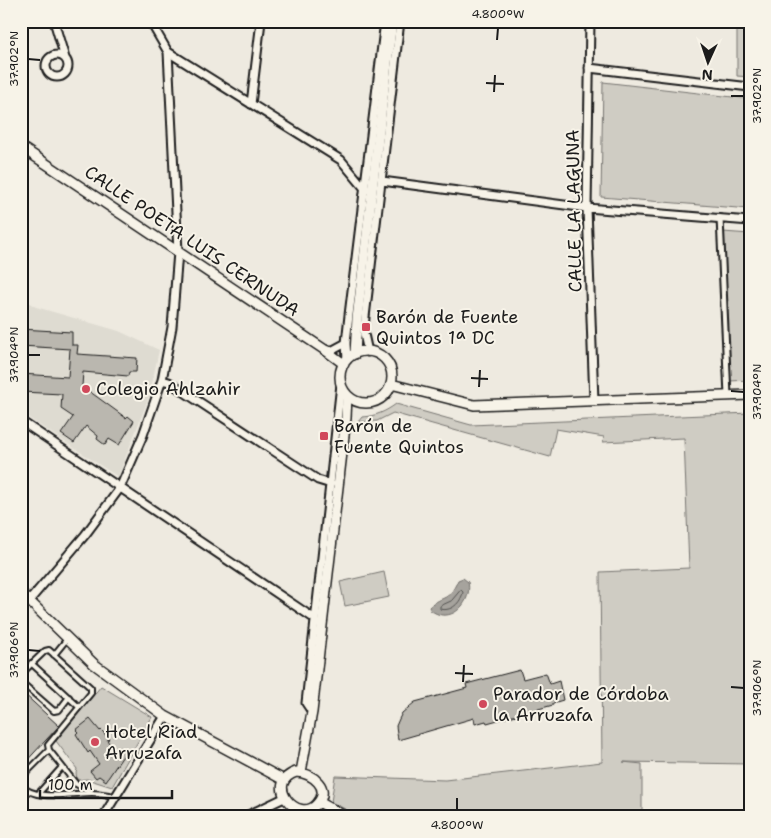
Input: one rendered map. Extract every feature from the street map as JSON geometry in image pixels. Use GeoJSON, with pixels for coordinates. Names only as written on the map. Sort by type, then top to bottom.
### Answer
{"type":"FeatureCollection","features":[{"type":"Feature","properties":{"kind":"street"},"geometry":{"type":"LineString","coordinates":[[54,21],[65,58]]}},
{"type":"Feature","properties":{"kind":"street"},"geometry":{"type":"LineString","coordinates":[[29,601],[85,535],[120,488],[144,435],[162,380],[172,327],[178,252],[168,52],[150,21]]}},
{"type":"Feature","properties":{"kind":"street"},"geometry":{"type":"LineString","coordinates":[[251,104],[261,21]]}},
{"type":"Feature","properties":{"kind":"street"},"geometry":{"type":"LineString","coordinates":[[312,712],[306,703],[331,484],[341,384],[340,377],[345,362],[385,21]]}},
{"type":"Feature","properties":{"kind":"street"},"geometry":{"type":"LineString","coordinates":[[356,354],[356,328],[392,21]]}},
{"type":"Feature","properties":{"kind":"street"},"geometry":{"type":"LineString","coordinates":[[368,352],[364,334],[365,317],[400,21]]}},
{"type":"Feature","properties":{"kind":"street","name":"CALLE LA LAGUNA"},"geometry":{"type":"LineString","coordinates":[[590,21],[587,208],[594,401]]}},
{"type":"Feature","properties":{"kind":"street"},"geometry":{"type":"LineString","coordinates":[[168,52],[341,160],[366,190]]}},
{"type":"Feature","properties":{"kind":"street"},"geometry":{"type":"LineString","coordinates":[[589,68],[750,86]]}},
{"type":"Feature","properties":{"kind":"street","name":"CALLE POETA LUIS CERNUDA"},"geometry":{"type":"LineString","coordinates":[[21,147],[345,362]]}},
{"type":"Feature","properties":{"kind":"street"},"geometry":{"type":"LineString","coordinates":[[382,181],[587,208],[750,221]]}},
{"type":"Feature","properties":{"kind":"street"},"geometry":{"type":"LineString","coordinates":[[720,218],[728,396]]}},
{"type":"Feature","properties":{"kind":"street"},"geometry":{"type":"LineString","coordinates":[[325,350],[333,350],[346,343]]}},
{"type":"Feature","properties":{"kind":"street"},"geometry":{"type":"LineString","coordinates":[[341,384],[347,395],[354,400],[369,403],[378,400],[384,395],[391,384],[391,372],[388,364],[376,354],[368,352],[356,354],[345,362]]}},
{"type":"Feature","properties":{"kind":"street"},"geometry":{"type":"LineString","coordinates":[[162,380],[169,382],[318,480],[331,484]]}},
{"type":"Feature","properties":{"kind":"street"},"geometry":{"type":"LineString","coordinates":[[391,384],[474,405],[750,395]]}},
{"type":"Feature","properties":{"kind":"street"},"geometry":{"type":"LineString","coordinates":[[301,772],[312,712],[346,418],[347,395]]}},
{"type":"Feature","properties":{"kind":"street"},"geometry":{"type":"LineString","coordinates":[[346,418],[361,402]]}},
{"type":"Feature","properties":{"kind":"street"},"geometry":{"type":"LineString","coordinates":[[21,421],[315,619]]}},
{"type":"Feature","properties":{"kind":"street"},"geometry":{"type":"LineString","coordinates":[[21,593],[94,664],[165,716],[284,780]]}},
{"type":"Feature","properties":{"kind":"street"},"geometry":{"type":"LineString","coordinates":[[103,817],[165,716]]}},
{"type":"Feature","properties":{"kind":"street"},"geometry":{"type":"LineString","coordinates":[[301,772],[319,782],[322,792],[319,802],[315,807],[304,813],[284,798],[282,792],[284,780],[291,774],[301,772]]}},
{"type":"Feature","properties":{"kind":"street"},"geometry":{"type":"LineString","coordinates":[[244,817],[284,798]]}},
{"type":"Feature","properties":{"kind":"street"},"geometry":{"type":"LineString","coordinates":[[319,802],[346,817]]}},
{"type":"Feature","properties":{"kind":"lane"},"geometry":{"type":"LineString","coordinates":[[54,655],[68,639]]}},
{"type":"Feature","properties":{"kind":"lane"},"geometry":{"type":"LineString","coordinates":[[21,674],[45,651],[49,650],[91,688],[91,693],[49,743],[49,750],[76,784],[93,793]]}},
{"type":"Feature","properties":{"kind":"lane"},"geometry":{"type":"LineString","coordinates":[[32,663],[79,707]]}},
{"type":"Feature","properties":{"kind":"lane"},"geometry":{"type":"LineString","coordinates":[[21,682],[54,711],[59,710],[69,698]]}},
{"type":"Feature","properties":{"kind":"lane"},"geometry":{"type":"LineString","coordinates":[[21,778],[49,750]]}},
{"type":"Feature","properties":{"kind":"lane"},"geometry":{"type":"LineString","coordinates":[[38,794],[62,767]]}},
{"type":"Feature","properties":{"kind":"lane"},"geometry":{"type":"LineString","coordinates":[[21,785],[24,789],[38,794],[93,793],[116,796]]}},
{"type":"Feature","properties":{"kind":"shaded area"},"geometry":{"type":"Polygon","coordinates":[[[737,21],[750,21],[750,77],[737,76],[737,21]]]}},
{"type":"Feature","properties":{"kind":"shaded area"},"geometry":{"type":"Polygon","coordinates":[[[603,82],[750,99],[750,209],[601,197],[603,82]]]}},
{"type":"Feature","properties":{"kind":"shaded area"},"geometry":{"type":"Polygon","coordinates":[[[723,232],[750,234],[750,380],[730,381],[723,232]]]}},
{"type":"Feature","properties":{"kind":"shaded area","name":"Colegio Ahlzahir"},"geometry":{"type":"Polygon","coordinates":[[[21,298],[36,307],[119,331],[159,350],[149,397],[118,477],[21,413],[21,298]]]}},
{"type":"Feature","properties":{"kind":"shaded area"},"geometry":{"type":"Polygon","coordinates":[[[396,404],[471,425],[750,413],[750,764],[623,762],[642,764],[642,817],[361,817],[331,802],[335,776],[445,780],[602,762],[600,572],[689,568],[684,438],[603,442],[604,437],[556,429],[550,457],[393,413],[377,421],[358,422],[362,417],[380,413],[396,404]]]}},
{"type":"Feature","properties":{"kind":"shaded area"},"geometry":{"type":"Polygon","coordinates":[[[384,572],[389,597],[345,606],[340,582],[384,572]]]}},
{"type":"Feature","properties":{"kind":"shaded area"},"geometry":{"type":"Polygon","coordinates":[[[101,686],[152,717],[112,787],[87,779],[77,780],[77,769],[56,741],[101,686]]]}},
{"type":"Feature","properties":{"kind":"water"},"geometry":{"type":"Polygon","coordinates":[[[463,578],[468,582],[469,588],[463,605],[454,613],[448,615],[441,615],[431,611],[429,607],[448,595],[458,580],[463,578]]]}},
{"type":"Feature","properties":{"kind":"building"},"geometry":{"type":"Polygon","coordinates":[[[21,329],[72,332],[72,345],[78,345],[77,354],[137,358],[136,372],[129,372],[128,376],[83,372],[82,386],[126,418],[128,416],[134,421],[119,445],[109,439],[105,445],[86,426],[74,443],[61,434],[73,417],[61,409],[62,394],[21,392],[21,374],[68,377],[70,349],[21,346],[21,329]]]}},
{"type":"Feature","properties":{"kind":"building","name":"Parador de Córdoba la Arruzafa"},"geometry":{"type":"Polygon","coordinates":[[[520,670],[523,679],[546,673],[550,684],[559,681],[563,700],[553,703],[553,705],[487,723],[486,721],[475,724],[474,718],[398,740],[396,726],[399,719],[402,713],[415,702],[467,688],[466,684],[520,670]]]}},
{"type":"Feature","properties":{"kind":"building"},"geometry":{"type":"Polygon","coordinates":[[[21,691],[59,726],[21,767],[21,691]]]}},
{"type":"Feature","properties":{"kind":"building","name":"Hotel Riad Arruzafa"},"geometry":{"type":"Polygon","coordinates":[[[90,719],[109,739],[107,740],[115,751],[121,747],[125,753],[106,781],[99,776],[96,778],[90,771],[99,764],[90,751],[88,753],[76,734],[78,732],[76,730],[90,719]]]}},
{"type":"Feature","properties":{"kind":"place","name":"Barón de Fuente Quintos 1ª DC"},"geometry":{"type":"Point","coordinates":[366,327]}},
{"type":"Feature","properties":{"kind":"place","name":"Colegio Ahlzahir"},"geometry":{"type":"Point","coordinates":[86,389]}},
{"type":"Feature","properties":{"kind":"place","name":"Barón de Fuente Quintos"},"geometry":{"type":"Point","coordinates":[324,436]}},
{"type":"Feature","properties":{"kind":"place","name":"Parador de Córdoba la Arruzafa"},"geometry":{"type":"Point","coordinates":[483,704]}},
{"type":"Feature","properties":{"kind":"place","name":"Hotel Riad Arruzafa"},"geometry":{"type":"Point","coordinates":[95,742]}}]}
